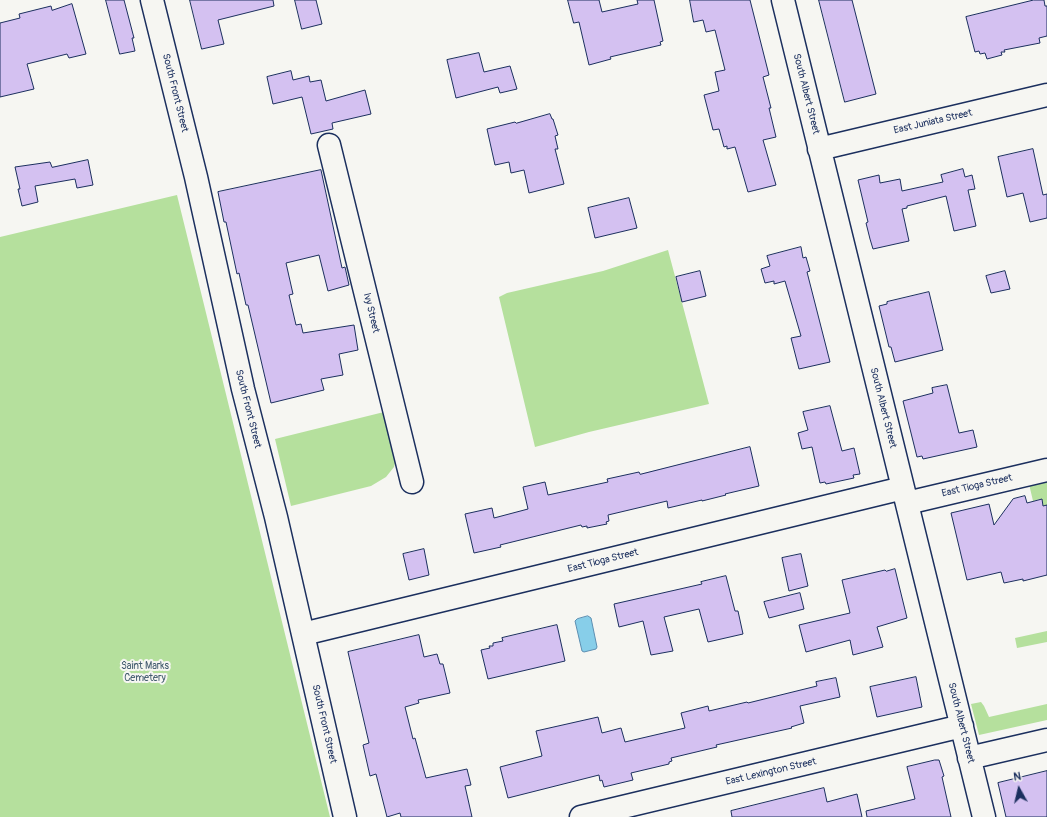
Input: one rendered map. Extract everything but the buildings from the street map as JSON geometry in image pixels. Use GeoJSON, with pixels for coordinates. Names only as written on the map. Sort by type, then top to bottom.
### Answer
{"type":"FeatureCollection","features":[{"type":"Feature","properties":{"kind":"street","name":"South Front Street"},"geometry":{"type":"LineString","coordinates":[[152,0],[196,177],[243,389],[276,517],[345,817]]}},
{"type":"Feature","properties":{"kind":"street","name":"South Albert Street"},"geometry":{"type":"LineString","coordinates":[[783,0],[984,817]]}},
{"type":"Feature","properties":{"kind":"street","name":"East Juniata Street"},"geometry":{"type":"LineString","coordinates":[[819,149],[1047,95]]}},
{"type":"Feature","properties":{"kind":"street","name":"Ivy Street"},"geometry":{"type":"LineString","coordinates":[[329,145],[412,482]]}},
{"type":"Feature","properties":{"kind":"street","name":"East Tioga Street"},"geometry":{"type":"LineString","coordinates":[[303,634],[905,496],[1047,470]]}},
{"type":"Feature","properties":{"kind":"street","name":"East Lexington Street"},"geometry":{"type":"LineString","coordinates":[[581,817],[962,726]]}},
{"type":"Feature","properties":{"kind":"street"},"geometry":{"type":"LineString","coordinates":[[969,758],[1047,740]]}},
{"type":"Feature","properties":{"kind":"green space","name":"Saint Marks Cemetery"},"geometry":{"type":"Polygon","coordinates":[[[177,195],[330,817],[0,817],[0,237],[177,195]]]}},
{"type":"Feature","properties":{"kind":"green space"},"geometry":{"type":"Polygon","coordinates":[[[668,250],[709,404],[589,432],[535,447],[499,297],[507,293],[603,271],[668,250]]]}},
{"type":"Feature","properties":{"kind":"green space"},"geometry":{"type":"Polygon","coordinates":[[[384,412],[396,459],[394,467],[386,477],[371,486],[291,506],[275,439],[384,412]]]}},
{"type":"Feature","properties":{"kind":"green space"},"geometry":{"type":"Polygon","coordinates":[[[1047,480],[1047,505],[1043,506],[1041,499],[1033,501],[1029,484],[1047,480]]]}},
{"type":"Feature","properties":{"kind":"green space"},"geometry":{"type":"Polygon","coordinates":[[[1047,631],[1047,642],[1017,648],[1015,638],[1047,631]]]}},
{"type":"Feature","properties":{"kind":"green space"},"geometry":{"type":"Polygon","coordinates":[[[981,702],[989,717],[1047,704],[1047,720],[979,735],[971,704],[981,702]]]}},
{"type":"Feature","properties":{"kind":"water"},"geometry":{"type":"Polygon","coordinates":[[[588,616],[591,618],[597,647],[596,649],[584,652],[582,651],[575,621],[588,616]]]}}]}
